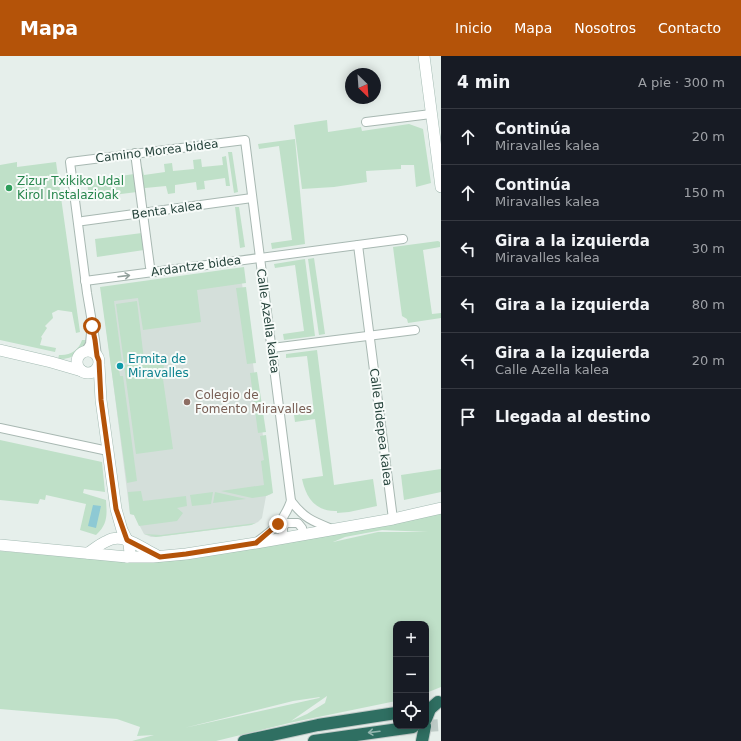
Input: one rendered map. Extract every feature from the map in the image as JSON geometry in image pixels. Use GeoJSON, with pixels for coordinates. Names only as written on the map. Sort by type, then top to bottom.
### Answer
{"type":"FeatureCollection","features":[{"type":"Feature","properties":{"kind":"highway"},"geometry":{"type":"LineString","coordinates":[[429,705],[440,701]]}},
{"type":"Feature","properties":{"kind":"highway"},"geometry":{"type":"LineString","coordinates":[[429,712],[440,701]]}},
{"type":"Feature","properties":{"kind":"highway"},"geometry":{"type":"LineString","coordinates":[[244,741],[318,725],[393,713]]}},
{"type":"Feature","properties":{"kind":"highway"},"geometry":{"type":"LineString","coordinates":[[314,741],[398,729]]}},
{"type":"Feature","properties":{"kind":"highway"},"geometry":{"type":"LineString","coordinates":[[420,729],[422,741]]}},
{"type":"Feature","properties":{"kind":"street"},"geometry":{"type":"LineString","coordinates":[[424,56],[441,187]]}},
{"type":"Feature","properties":{"kind":"street"},"geometry":{"type":"LineString","coordinates":[[366,122],[431,114]]}},
{"type":"Feature","properties":{"kind":"street","name":"Camino Morea bidea"},"geometry":{"type":"LineString","coordinates":[[85,281],[70,162],[245,140]]}},
{"type":"Feature","properties":{"kind":"street","name":"Calle Azella kalea"},"geometry":{"type":"LineString","coordinates":[[245,140],[291,501]]}},
{"type":"Feature","properties":{"kind":"street"},"geometry":{"type":"LineString","coordinates":[[135,153],[150,267]]}},
{"type":"Feature","properties":{"kind":"street","name":"Benta kalea"},"geometry":{"type":"LineString","coordinates":[[83,221],[252,198]]}},
{"type":"Feature","properties":{"kind":"street","name":"Ardantze bidea"},"geometry":{"type":"LineString","coordinates":[[85,281],[403,239]]}},
{"type":"Feature","properties":{"kind":"street","name":"Calle Bidepea kalea"},"geometry":{"type":"LineString","coordinates":[[358,245],[393,519]]}},
{"type":"Feature","properties":{"kind":"street"},"geometry":{"type":"LineString","coordinates":[[85,281],[98,360],[101,400],[116,509],[130,548],[130,553],[127,557]]}},
{"type":"Feature","properties":{"kind":"street"},"geometry":{"type":"LineString","coordinates":[[92,326],[90,344],[82,354],[78,366],[94,380],[101,400]]}},
{"type":"Feature","properties":{"kind":"street"},"geometry":{"type":"LineString","coordinates":[[272,348],[415,330]]}},
{"type":"Feature","properties":{"kind":"street"},"geometry":{"type":"LineString","coordinates":[[0,350],[85,372],[96,370],[98,360]]}},
{"type":"Feature","properties":{"kind":"street"},"geometry":{"type":"LineString","coordinates":[[51,362],[68,361],[82,354],[91,352],[98,360]]}},
{"type":"Feature","properties":{"kind":"street"},"geometry":{"type":"LineString","coordinates":[[0,428],[108,451]]}},
{"type":"Feature","properties":{"kind":"street"},"geometry":{"type":"LineString","coordinates":[[256,543],[272,530],[284,517],[291,501],[309,520],[332,529]]}},
{"type":"Feature","properties":{"kind":"street"},"geometry":{"type":"LineString","coordinates":[[0,545],[127,557],[160,557],[256,543],[283,533],[332,529],[393,519],[441,508]]}},
{"type":"Feature","properties":{"kind":"street"},"geometry":{"type":"LineString","coordinates":[[110,555],[108,550],[109,540],[115,520],[116,509]]}},
{"type":"Feature","properties":{"kind":"street"},"geometry":{"type":"LineString","coordinates":[[298,510],[303,531]]}},
{"type":"Feature","properties":{"kind":"street"},"geometry":{"type":"LineString","coordinates":[[283,533],[284,517]]}},
{"type":"Feature","properties":{"kind":"street"},"geometry":{"type":"LineString","coordinates":[[88,553],[109,540],[121,538],[160,557]]}},
{"type":"Feature","properties":{"kind":"shaded area","name":"Colegio de Fomento Miravalles"},"geometry":{"type":"Polygon","coordinates":[[[240,269],[271,494],[266,496],[262,518],[258,522],[251,525],[151,537],[144,534],[134,515],[130,514],[101,288],[240,269]]]}},
{"type":"Feature","properties":{"kind":"green space"},"geometry":{"type":"Polygon","coordinates":[[[327,120],[328,132],[361,127],[362,131],[409,124],[423,129],[431,183],[416,187],[414,165],[401,165],[401,169],[366,171],[367,182],[334,187],[302,189],[294,125],[327,120]]]}},
{"type":"Feature","properties":{"kind":"green space"},"geometry":{"type":"Polygon","coordinates":[[[295,139],[305,244],[272,249],[271,243],[292,240],[279,146],[259,149],[258,144],[295,139]]]}},
{"type":"Feature","properties":{"kind":"green space"},"geometry":{"type":"Polygon","coordinates":[[[228,152],[232,152],[238,192],[234,193],[228,152]]]}},
{"type":"Feature","properties":{"kind":"green space"},"geometry":{"type":"Polygon","coordinates":[[[226,156],[230,186],[226,186],[225,178],[204,181],[205,189],[197,190],[196,182],[175,185],[175,193],[168,194],[166,186],[145,188],[146,197],[142,197],[139,168],[142,167],[144,175],[165,172],[164,164],[172,163],[173,171],[194,169],[193,160],[201,159],[202,167],[223,165],[222,157],[226,156]]]}},
{"type":"Feature","properties":{"kind":"green space"},"geometry":{"type":"Polygon","coordinates":[[[17,162],[17,167],[56,162],[80,332],[76,333],[72,312],[58,310],[52,313],[53,318],[45,326],[47,328],[41,337],[40,345],[56,348],[55,352],[0,340],[0,165],[17,162]]]}},
{"type":"Feature","properties":{"kind":"green space"},"geometry":{"type":"Polygon","coordinates":[[[134,174],[137,192],[89,198],[87,181],[134,174]]]}},
{"type":"Feature","properties":{"kind":"green space"},"geometry":{"type":"Polygon","coordinates":[[[235,207],[239,207],[245,247],[240,248],[235,207]]]}},
{"type":"Feature","properties":{"kind":"green space"},"geometry":{"type":"Polygon","coordinates":[[[142,233],[144,250],[97,257],[95,239],[142,233]]]}},
{"type":"Feature","properties":{"kind":"green space"},"geometry":{"type":"Polygon","coordinates":[[[438,241],[440,242],[440,247],[423,250],[432,314],[441,313],[441,318],[408,323],[407,319],[402,316],[393,247],[438,241]]]}},
{"type":"Feature","properties":{"kind":"green space"},"geometry":{"type":"Polygon","coordinates":[[[314,258],[325,334],[319,335],[308,259],[314,258]]]}},
{"type":"Feature","properties":{"kind":"green space"},"geometry":{"type":"Polygon","coordinates":[[[305,259],[315,336],[284,340],[283,334],[304,331],[295,265],[275,268],[274,264],[305,259]]]}},
{"type":"Feature","properties":{"kind":"green space"},"geometry":{"type":"Polygon","coordinates":[[[244,267],[246,283],[197,290],[201,322],[143,330],[138,298],[114,301],[122,362],[118,363],[120,376],[123,376],[137,481],[127,483],[100,287],[244,267]]]}},
{"type":"Feature","properties":{"kind":"green space"},"geometry":{"type":"Polygon","coordinates":[[[246,287],[256,363],[247,364],[236,288],[246,287]]]}},
{"type":"Feature","properties":{"kind":"green space"},"geometry":{"type":"Polygon","coordinates":[[[137,301],[144,360],[124,363],[116,304],[137,301]]]}},
{"type":"Feature","properties":{"kind":"green space"},"geometry":{"type":"Polygon","coordinates":[[[82,340],[86,340],[82,349],[76,355],[58,359],[59,355],[74,352],[81,344],[82,340]]]}},
{"type":"Feature","properties":{"kind":"green space"},"geometry":{"type":"Polygon","coordinates":[[[317,350],[334,485],[373,479],[377,506],[337,513],[337,511],[330,511],[318,506],[309,498],[306,492],[302,479],[323,476],[315,419],[295,422],[294,415],[314,412],[307,356],[286,358],[286,354],[317,350]]]}},
{"type":"Feature","properties":{"kind":"green space"},"geometry":{"type":"Polygon","coordinates":[[[163,359],[165,379],[163,379],[173,449],[136,454],[124,365],[163,359]]]}},
{"type":"Feature","properties":{"kind":"green space"},"geometry":{"type":"Polygon","coordinates":[[[257,372],[266,432],[258,433],[250,373],[257,372]]]}},
{"type":"Feature","properties":{"kind":"green space"},"geometry":{"type":"Polygon","coordinates":[[[266,435],[273,493],[266,496],[252,498],[221,491],[264,485],[261,461],[264,460],[260,436],[266,435]]]}},
{"type":"Feature","properties":{"kind":"green space"},"geometry":{"type":"Polygon","coordinates":[[[0,440],[102,462],[105,492],[84,489],[83,493],[106,500],[106,519],[100,531],[96,535],[80,530],[86,504],[46,495],[45,500],[40,499],[38,504],[0,500],[0,440]]]}},
{"type":"Feature","properties":{"kind":"green space"},"geometry":{"type":"Polygon","coordinates":[[[441,469],[441,492],[404,500],[401,475],[441,469]]]}},
{"type":"Feature","properties":{"kind":"green space"},"geometry":{"type":"Polygon","coordinates":[[[141,491],[143,501],[186,496],[187,506],[177,508],[183,513],[177,521],[139,526],[134,515],[130,514],[128,492],[141,491]]]}},
{"type":"Feature","properties":{"kind":"green space"},"geometry":{"type":"Polygon","coordinates":[[[213,492],[211,504],[192,506],[190,495],[213,492]]]}},
{"type":"Feature","properties":{"kind":"green space"},"geometry":{"type":"Polygon","coordinates":[[[215,492],[246,499],[213,503],[215,492]]]}},
{"type":"Feature","properties":{"kind":"green space"},"geometry":{"type":"Polygon","coordinates":[[[441,512],[441,687],[429,692],[429,621],[393,621],[393,702],[289,723],[216,741],[132,741],[154,735],[137,736],[140,727],[117,719],[0,709],[0,551],[121,561],[441,512]],[[382,530],[345,537],[333,542],[378,532],[428,532],[382,530]],[[327,696],[291,721],[307,714],[325,703],[327,696]],[[320,697],[293,701],[184,728],[319,698],[320,697]]]}},
{"type":"Feature","properties":{"kind":"green space"},"geometry":{"type":"Polygon","coordinates":[[[256,523],[251,525],[156,537],[144,534],[161,535],[256,523]]]}},
{"type":"Feature","properties":{"kind":"water"},"geometry":{"type":"Polygon","coordinates":[[[93,505],[101,506],[96,528],[88,526],[93,505]]]}},
{"type":"Feature","properties":{"kind":"tunnel"},"geometry":{"type":"LineString","coordinates":[[429,726],[441,725]]}},
{"type":"Feature","properties":{"kind":"place","name":"Zizur Txikiko Udal Kirol Instalazioak"},"geometry":{"type":"Point","coordinates":[9,188]}},
{"type":"Feature","properties":{"kind":"place","name":"Ermita de Miravalles"},"geometry":{"type":"Point","coordinates":[120,366]}},
{"type":"Feature","properties":{"kind":"place","name":"Colegio de Fomento Miravalles"},"geometry":{"type":"Point","coordinates":[187,402]}},
{"type":"Feature","properties":{"kind":"route"},"geometry":{"type":"LineString","coordinates":[[92,326],[99,361],[101,400],[116,509],[122,530],[127,540],[160,557],[256,543],[278,524]]}}]}
